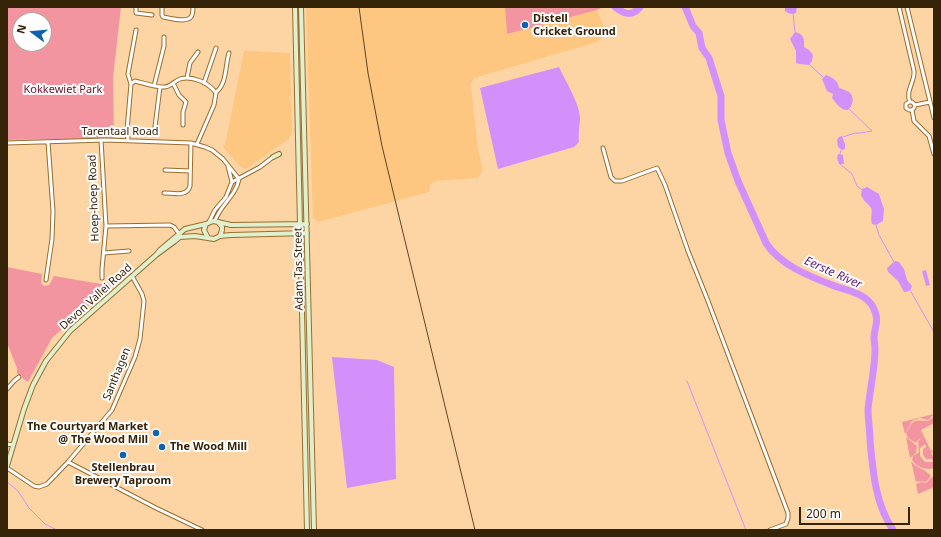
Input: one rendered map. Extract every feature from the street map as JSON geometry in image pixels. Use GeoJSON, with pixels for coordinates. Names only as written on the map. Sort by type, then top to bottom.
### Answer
{"type":"FeatureCollection","features":[{"type":"Feature","properties":{"kind":"main road","name":"Adam Tas Street"},"geometry":{"type":"LineString","coordinates":[[295,7],[307,530]]}},
{"type":"Feature","properties":{"kind":"main road","name":"Adam Tas Street"},"geometry":{"type":"LineString","coordinates":[[301,7],[314,530]]}},
{"type":"Feature","properties":{"kind":"main road"},"geometry":{"type":"LineString","coordinates":[[273,157],[279,154]]}},
{"type":"Feature","properties":{"kind":"main road"},"geometry":{"type":"LineString","coordinates":[[217,222],[222,227],[222,233],[220,236]]}},
{"type":"Feature","properties":{"kind":"main road"},"geometry":{"type":"LineString","coordinates":[[208,238],[204,230],[207,223],[217,222],[231,225],[307,224]]}},
{"type":"Feature","properties":{"kind":"main road","name":"Devon Vallei Road"},"geometry":{"type":"LineString","coordinates":[[7,467],[28,396],[46,361],[70,331],[185,229],[207,223]]}},
{"type":"Feature","properties":{"kind":"main road"},"geometry":{"type":"LineString","coordinates":[[180,235],[214,239],[220,236],[231,235],[307,233]]}},
{"type":"Feature","properties":{"kind":"street"},"geometry":{"type":"LineString","coordinates":[[136,7],[136,12],[138,14],[152,15]]}},
{"type":"Feature","properties":{"kind":"street"},"geometry":{"type":"LineString","coordinates":[[162,7],[162,16],[184,20],[191,16],[194,7]]}},
{"type":"Feature","properties":{"kind":"street"},"geometry":{"type":"LineString","coordinates":[[899,7],[914,71],[914,80],[908,92],[908,98],[910,102],[915,105],[930,102]]}},
{"type":"Feature","properties":{"kind":"street"},"geometry":{"type":"LineString","coordinates":[[907,7],[934,118]]}},
{"type":"Feature","properties":{"kind":"street"},"geometry":{"type":"LineString","coordinates":[[128,140],[127,131],[131,84],[128,74],[136,30]]}},
{"type":"Feature","properties":{"kind":"street"},"geometry":{"type":"LineString","coordinates":[[154,86],[164,46],[164,37]]}},
{"type":"Feature","properties":{"kind":"street"},"geometry":{"type":"LineString","coordinates":[[204,83],[216,48]]}},
{"type":"Feature","properties":{"kind":"street"},"geometry":{"type":"LineString","coordinates":[[187,78],[190,63],[198,52]]}},
{"type":"Feature","properties":{"kind":"street"},"geometry":{"type":"LineString","coordinates":[[197,144],[214,105],[216,92],[223,84],[229,53]]}},
{"type":"Feature","properties":{"kind":"street"},"geometry":{"type":"LineString","coordinates":[[131,84],[135,81],[165,87],[179,79],[187,78],[195,79],[204,83],[216,92]]}},
{"type":"Feature","properties":{"kind":"street"},"geometry":{"type":"LineString","coordinates":[[172,83],[179,95],[186,102],[183,114],[183,125]]}},
{"type":"Feature","properties":{"kind":"street"},"geometry":{"type":"LineString","coordinates":[[155,127],[160,87]]}},
{"type":"Feature","properties":{"kind":"street"},"geometry":{"type":"LineString","coordinates":[[910,102],[907,103],[906,107],[908,110],[912,110]]}},
{"type":"Feature","properties":{"kind":"street"},"geometry":{"type":"LineString","coordinates":[[915,105],[912,110],[914,121],[929,136],[934,154]]}},
{"type":"Feature","properties":{"kind":"street","name":"Tarentaal Road"},"geometry":{"type":"LineString","coordinates":[[7,143],[101,140],[191,142],[212,150],[227,164],[239,179]]}},
{"type":"Feature","properties":{"kind":"street","name":"Hoep-hoep Road"},"geometry":{"type":"LineString","coordinates":[[101,140],[106,226],[102,278]]}},
{"type":"Feature","properties":{"kind":"street"},"geometry":{"type":"LineString","coordinates":[[46,280],[52,239],[53,211],[48,142]]}},
{"type":"Feature","properties":{"kind":"street"},"geometry":{"type":"LineString","coordinates":[[164,193],[185,193],[188,190],[190,186],[191,142]]}},
{"type":"Feature","properties":{"kind":"street"},"geometry":{"type":"LineString","coordinates":[[603,148],[611,177],[615,181],[622,181],[657,168],[665,185],[688,251],[788,513],[786,524],[770,530]]}},
{"type":"Feature","properties":{"kind":"street"},"geometry":{"type":"LineString","coordinates":[[232,182],[260,167],[273,157]]}},
{"type":"Feature","properties":{"kind":"street"},"geometry":{"type":"LineString","coordinates":[[207,223],[215,210],[226,197],[232,182],[227,164]]}},
{"type":"Feature","properties":{"kind":"street"},"geometry":{"type":"LineString","coordinates":[[165,170],[190,171]]}},
{"type":"Feature","properties":{"kind":"street"},"geometry":{"type":"LineString","coordinates":[[217,222],[221,209],[234,192],[239,179]]}},
{"type":"Feature","properties":{"kind":"street"},"geometry":{"type":"LineString","coordinates":[[106,226],[169,224],[174,226],[180,235]]}},
{"type":"Feature","properties":{"kind":"street"},"geometry":{"type":"LineString","coordinates":[[104,253],[129,251]]}},
{"type":"Feature","properties":{"kind":"street","name":"Santhagen"},"geometry":{"type":"LineString","coordinates":[[7,467],[34,486],[40,487],[49,483],[114,407],[138,348],[144,301],[142,294],[132,276]]}},
{"type":"Feature","properties":{"kind":"street"},"geometry":{"type":"LineString","coordinates":[[7,390],[19,377]]}},
{"type":"Feature","properties":{"kind":"street"},"geometry":{"type":"LineString","coordinates":[[7,444],[13,445]]}},
{"type":"Feature","properties":{"kind":"street"},"geometry":{"type":"LineString","coordinates":[[68,462],[202,530]]}},
{"type":"Feature","properties":{"kind":"shaded area"},"geometry":{"type":"Polygon","coordinates":[[[306,7],[505,7],[507,34],[597,10],[605,32],[604,36],[597,42],[474,78],[471,84],[478,149],[483,170],[478,178],[435,181],[430,185],[429,192],[318,222],[313,218],[306,7]]]}},
{"type":"Feature","properties":{"kind":"shaded area"},"geometry":{"type":"Polygon","coordinates":[[[785,7],[797,7],[796,13],[788,13],[785,11],[785,7]]]}},
{"type":"Feature","properties":{"kind":"shaded area"},"geometry":{"type":"Polygon","coordinates":[[[795,32],[802,35],[804,39],[804,47],[813,55],[812,61],[809,65],[796,63],[796,51],[790,39],[795,32]]]}},
{"type":"Feature","properties":{"kind":"shaded area"},"geometry":{"type":"Polygon","coordinates":[[[244,51],[290,53],[291,96],[289,96],[289,100],[291,100],[292,132],[289,139],[246,169],[242,168],[223,147],[225,145],[244,51]]]}},
{"type":"Feature","properties":{"kind":"shaded area"},"geometry":{"type":"Polygon","coordinates":[[[559,67],[579,111],[579,142],[574,147],[498,169],[480,88],[559,67]]]}},
{"type":"Feature","properties":{"kind":"shaded area"},"geometry":{"type":"Polygon","coordinates":[[[826,75],[836,81],[839,88],[851,94],[853,101],[848,110],[845,110],[839,106],[832,98],[833,94],[827,91],[822,79],[826,75]]]}},
{"type":"Feature","properties":{"kind":"shaded area"},"geometry":{"type":"Polygon","coordinates":[[[842,136],[845,149],[842,150],[838,147],[837,140],[842,136]]]}},
{"type":"Feature","properties":{"kind":"shaded area"},"geometry":{"type":"Polygon","coordinates":[[[838,154],[843,155],[844,164],[839,164],[837,158],[838,154]]]}},
{"type":"Feature","properties":{"kind":"shaded area"},"geometry":{"type":"Polygon","coordinates":[[[867,187],[879,194],[884,209],[883,221],[876,225],[872,224],[871,208],[861,195],[862,189],[867,187]]]}},
{"type":"Feature","properties":{"kind":"shaded area"},"geometry":{"type":"Polygon","coordinates":[[[895,261],[899,262],[904,269],[907,280],[912,286],[908,291],[904,292],[898,281],[888,272],[887,268],[895,261]]]}},
{"type":"Feature","properties":{"kind":"shaded area"},"geometry":{"type":"Polygon","coordinates":[[[926,270],[930,285],[926,286],[922,271],[926,270]]]}},
{"type":"Feature","properties":{"kind":"shaded area"},"geometry":{"type":"Polygon","coordinates":[[[332,357],[377,360],[394,367],[396,479],[347,488],[332,357]]]}},
{"type":"Feature","properties":{"kind":"green space","name":"Kokkewiet Park"},"geometry":{"type":"Polygon","coordinates":[[[7,7],[121,7],[113,78],[114,138],[7,140],[7,7]]]}},
{"type":"Feature","properties":{"kind":"green space","name":"Distell Cricket Ground"},"geometry":{"type":"Polygon","coordinates":[[[505,7],[603,7],[597,10],[507,34],[505,7]]]}},
{"type":"Feature","properties":{"kind":"green space"},"geometry":{"type":"Polygon","coordinates":[[[7,267],[42,274],[41,283],[44,286],[49,285],[54,276],[101,284],[104,284],[107,281],[111,286],[52,338],[28,382],[23,379],[21,375],[17,374],[17,368],[7,343],[7,267]]]}},
{"type":"Feature","properties":{"kind":"green space"},"geometry":{"type":"Polygon","coordinates":[[[934,414],[928,420],[920,418],[912,421],[905,434],[902,422],[934,414]]]}},
{"type":"Feature","properties":{"kind":"green space"},"geometry":{"type":"Polygon","coordinates":[[[934,417],[934,423],[921,430],[931,451],[934,450],[931,453],[934,458],[934,468],[925,469],[912,460],[913,456],[919,452],[918,441],[922,438],[918,440],[916,443],[908,438],[906,433],[914,421],[928,421],[934,417]],[[925,444],[920,448],[920,456],[925,462],[933,462],[932,459],[926,459],[923,455],[923,449],[926,447],[925,444]]]}},
{"type":"Feature","properties":{"kind":"green space"},"geometry":{"type":"Polygon","coordinates":[[[906,437],[917,446],[916,453],[910,458],[906,437]]]}},
{"type":"Feature","properties":{"kind":"green space"},"geometry":{"type":"Polygon","coordinates":[[[911,461],[931,476],[926,482],[916,482],[911,461]]]}},
{"type":"Feature","properties":{"kind":"green space"},"geometry":{"type":"Polygon","coordinates":[[[932,477],[934,478],[934,487],[918,494],[916,484],[921,482],[926,483],[932,477]]]}},
{"type":"Feature","properties":{"kind":"waterway","name":"Eerste River"},"geometry":{"type":"LineString","coordinates":[[615,7],[625,13],[634,12],[640,7]]}},
{"type":"Feature","properties":{"kind":"waterway","name":"Eerste River"},"geometry":{"type":"LineString","coordinates":[[685,7],[693,26],[699,33],[702,48],[709,58],[721,96],[721,120],[728,153],[738,181],[766,243],[772,251],[787,264],[814,278],[860,295],[870,302],[875,312],[877,319],[874,337],[875,356],[868,409],[870,440],[876,487],[882,509],[893,530]]}},
{"type":"Feature","properties":{"kind":"waterway"},"geometry":{"type":"LineString","coordinates":[[793,14],[795,32]]}},
{"type":"Feature","properties":{"kind":"waterway"},"geometry":{"type":"LineString","coordinates":[[809,64],[823,77]]}},
{"type":"Feature","properties":{"kind":"waterway"},"geometry":{"type":"LineString","coordinates":[[843,137],[855,133],[872,131],[849,109]]}},
{"type":"Feature","properties":{"kind":"waterway"},"geometry":{"type":"LineString","coordinates":[[840,154],[841,150]]}},
{"type":"Feature","properties":{"kind":"waterway"},"geometry":{"type":"LineString","coordinates":[[840,164],[852,174],[857,186],[862,190]]}},
{"type":"Feature","properties":{"kind":"waterway"},"geometry":{"type":"LineString","coordinates":[[876,225],[879,235],[894,262]]}},
{"type":"Feature","properties":{"kind":"waterway"},"geometry":{"type":"LineString","coordinates":[[910,290],[934,332]]}},
{"type":"Feature","properties":{"kind":"waterway"},"geometry":{"type":"LineString","coordinates":[[687,381],[746,530]]}},
{"type":"Feature","properties":{"kind":"waterway"},"geometry":{"type":"LineString","coordinates":[[7,482],[18,491],[29,508],[45,524],[57,530]]}},
{"type":"Feature","properties":{"kind":"railway"},"geometry":{"type":"LineString","coordinates":[[359,7],[368,73],[382,146],[475,530]]}},
{"type":"Feature","properties":{"kind":"place","name":"Distell Cricket Ground"},"geometry":{"type":"Point","coordinates":[525,25]}},
{"type":"Feature","properties":{"kind":"place","name":"The Courtyard Market @ The Wood Mill"},"geometry":{"type":"Point","coordinates":[156,433]}},
{"type":"Feature","properties":{"kind":"place","name":"The Wood Mill"},"geometry":{"type":"Point","coordinates":[162,447]}},
{"type":"Feature","properties":{"kind":"place","name":"Stellenbrau Brewery Taproom"},"geometry":{"type":"Point","coordinates":[123,455]}}]}
